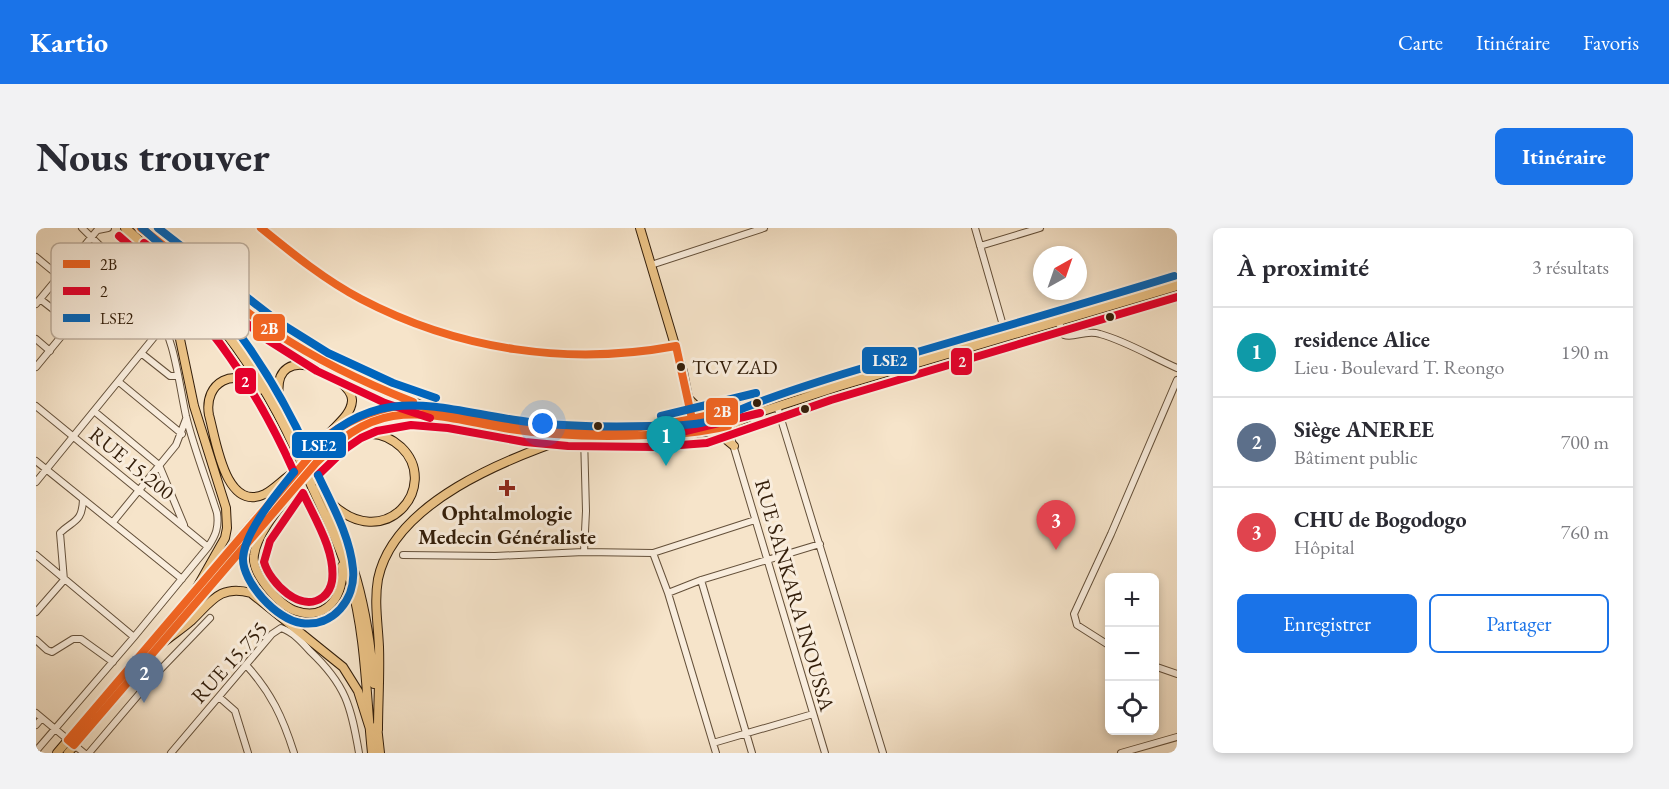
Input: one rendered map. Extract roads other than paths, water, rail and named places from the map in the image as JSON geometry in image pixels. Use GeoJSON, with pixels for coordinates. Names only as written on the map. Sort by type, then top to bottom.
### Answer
{"type":"FeatureCollection","features":[{"type":"Feature","properties":{"kind":"highway"},"geometry":{"type":"LineString","coordinates":[[125,228],[142,243]]}},
{"type":"Feature","properties":{"kind":"highway"},"geometry":{"type":"LineString","coordinates":[[125,228],[133,243]]}},
{"type":"Feature","properties":{"kind":"highway"},"geometry":{"type":"LineString","coordinates":[[141,228],[157,243]]}},
{"type":"Feature","properties":{"kind":"highway"},"geometry":{"type":"LineString","coordinates":[[141,228],[162,243]]}},
{"type":"Feature","properties":{"kind":"highway"},"geometry":{"type":"LineString","coordinates":[[249,312],[274,332],[323,362],[389,393],[421,405]]}},
{"type":"Feature","properties":{"kind":"highway"},"geometry":{"type":"LineString","coordinates":[[181,339],[194,406],[226,508],[225,538],[195,591]]}},
{"type":"Feature","properties":{"kind":"highway"},"geometry":{"type":"LineString","coordinates":[[230,339],[276,403]]}},
{"type":"Feature","properties":{"kind":"highway"},"geometry":{"type":"LineString","coordinates":[[240,339],[249,351],[276,403],[315,484],[350,579],[359,620],[374,729],[380,753]]}},
{"type":"Feature","properties":{"kind":"highway"},"geometry":{"type":"LineString","coordinates":[[276,403],[279,381],[290,365],[308,365],[342,382],[349,389],[352,404],[348,413],[328,435]]}},
{"type":"Feature","properties":{"kind":"highway"},"geometry":{"type":"LineString","coordinates":[[276,403],[245,379],[226,379],[213,390],[208,407],[226,476],[236,491],[255,496],[266,494],[298,476]]}},
{"type":"Feature","properties":{"kind":"highway"},"geometry":{"type":"LineString","coordinates":[[315,484],[342,513],[354,520],[370,523],[385,520],[407,504],[415,482],[411,461],[394,441],[381,435],[363,434],[337,442]]}},
{"type":"Feature","properties":{"kind":"highway"},"geometry":{"type":"LineString","coordinates":[[372,753],[379,647],[376,596],[381,570],[391,547],[412,520],[424,509],[453,491],[526,452],[574,436]]}},
{"type":"Feature","properties":{"kind":"highway"},"geometry":{"type":"LineString","coordinates":[[298,476],[261,536],[254,555],[255,570],[274,594],[296,611],[310,613],[324,609],[331,605],[342,586],[341,558],[337,542]]}},
{"type":"Feature","properties":{"kind":"highway"},"geometry":{"type":"LineString","coordinates":[[325,496],[345,542],[360,588],[369,639],[374,729]]}},
{"type":"Feature","properties":{"kind":"highway"},"geometry":{"type":"LineString","coordinates":[[165,640],[191,621],[219,594],[236,590],[251,593],[343,667],[358,691],[374,729]]}},
{"type":"Feature","properties":{"kind":"main road"},"geometry":{"type":"LineString","coordinates":[[640,228],[676,346],[695,434]]}},
{"type":"Feature","properties":{"kind":"main road"},"geometry":{"type":"LineString","coordinates":[[57,753],[71,742],[165,640],[298,476],[328,435],[359,416],[398,406],[421,405],[490,421],[556,429],[642,429],[711,415],[767,400],[1003,327],[1177,279]]}},
{"type":"Feature","properties":{"kind":"main road"},"geometry":{"type":"LineString","coordinates":[[68,753],[71,742],[195,591],[298,476],[337,442],[361,426],[375,420],[408,414],[429,415],[487,426],[574,436],[707,432],[777,406],[924,360],[1006,338],[1177,286]]}},
{"type":"Feature","properties":{"kind":"main road"},"geometry":{"type":"LineString","coordinates":[[689,399],[699,409],[711,415]]}},
{"type":"Feature","properties":{"kind":"main road"},"geometry":{"type":"LineString","coordinates":[[707,432],[723,437],[734,446]]}},
{"type":"Feature","properties":{"kind":"street"},"geometry":{"type":"LineString","coordinates":[[82,228],[97,243]]}},
{"type":"Feature","properties":{"kind":"street"},"geometry":{"type":"LineString","coordinates":[[88,243],[99,229],[108,228]]}},
{"type":"Feature","properties":{"kind":"street"},"geometry":{"type":"LineString","coordinates":[[261,228],[336,284],[390,313],[452,337],[531,353],[572,355],[626,354],[676,346]]}},
{"type":"Feature","properties":{"kind":"street"},"geometry":{"type":"LineString","coordinates":[[651,264],[764,228]]}},
{"type":"Feature","properties":{"kind":"street"},"geometry":{"type":"LineString","coordinates":[[975,228],[1006,338]]}},
{"type":"Feature","properties":{"kind":"street"},"geometry":{"type":"LineString","coordinates":[[980,246],[1041,228]]}},
{"type":"Feature","properties":{"kind":"street"},"geometry":{"type":"LineString","coordinates":[[36,257],[51,269]]}},
{"type":"Feature","properties":{"kind":"street"},"geometry":{"type":"LineString","coordinates":[[51,286],[38,301],[51,310]]}},
{"type":"Feature","properties":{"kind":"street"},"geometry":{"type":"LineString","coordinates":[[1059,322],[1064,335],[1086,332],[1102,334],[1177,368]]}},
{"type":"Feature","properties":{"kind":"street"},"geometry":{"type":"LineString","coordinates":[[36,339],[50,351]]}},
{"type":"Feature","properties":{"kind":"street"},"geometry":{"type":"LineString","coordinates":[[36,367],[60,339]]}},
{"type":"Feature","properties":{"kind":"street"},"geometry":{"type":"LineString","coordinates":[[36,482],[152,339]]}},
{"type":"Feature","properties":{"kind":"street"},"geometry":{"type":"LineString","coordinates":[[36,751],[208,547],[219,524],[187,418],[169,339]]}},
{"type":"Feature","properties":{"kind":"street"},"geometry":{"type":"LineString","coordinates":[[141,353],[170,376],[178,376]]}},
{"type":"Feature","properties":{"kind":"street"},"geometry":{"type":"LineString","coordinates":[[1105,643],[1077,625],[1074,614],[1177,380]]}},
{"type":"Feature","properties":{"kind":"street"},"geometry":{"type":"LineString","coordinates":[[119,382],[182,434]]}},
{"type":"Feature","properties":{"kind":"street","name":"RUE 15.200"},"geometry":{"type":"LineString","coordinates":[[36,406],[208,547]]}},
{"type":"Feature","properties":{"kind":"street"},"geometry":{"type":"LineString","coordinates":[[777,406],[883,753]]}},
{"type":"Feature","properties":{"kind":"street"},"geometry":{"type":"LineString","coordinates":[[94,411],[159,465],[185,528]]}},
{"type":"Feature","properties":{"kind":"street","name":"RUE SANKARA INOUSSA"},"geometry":{"type":"LineString","coordinates":[[723,411],[825,753]]}},
{"type":"Feature","properties":{"kind":"street"},"geometry":{"type":"LineString","coordinates":[[113,522],[176,445],[187,418]]}},
{"type":"Feature","properties":{"kind":"street"},"geometry":{"type":"LineString","coordinates":[[584,436],[586,511],[584,552]]}},
{"type":"Feature","properties":{"kind":"street"},"geometry":{"type":"LineString","coordinates":[[36,461],[182,579]]}},
{"type":"Feature","properties":{"kind":"street"},"geometry":{"type":"LineString","coordinates":[[36,612],[64,580],[60,533],[82,514],[83,500]]}},
{"type":"Feature","properties":{"kind":"street"},"geometry":{"type":"LineString","coordinates":[[403,555],[653,553],[755,520]]}},
{"type":"Feature","properties":{"kind":"street"},"geometry":{"type":"LineString","coordinates":[[668,593],[701,580],[820,544]]}},
{"type":"Feature","properties":{"kind":"street"},"geometry":{"type":"LineString","coordinates":[[653,553],[668,593],[716,753]]}},
{"type":"Feature","properties":{"kind":"street"},"geometry":{"type":"LineString","coordinates":[[36,555],[134,637]]}},
{"type":"Feature","properties":{"kind":"street"},"geometry":{"type":"LineString","coordinates":[[701,580],[752,753]]}},
{"type":"Feature","properties":{"kind":"street"},"geometry":{"type":"LineString","coordinates":[[36,600],[42,605]]}},
{"type":"Feature","properties":{"kind":"street"},"geometry":{"type":"LineString","coordinates":[[88,753],[157,673],[210,618]]}},
{"type":"Feature","properties":{"kind":"street","name":"RUE 15.755"},"geometry":{"type":"LineString","coordinates":[[173,752],[276,630],[281,628],[287,630],[327,667],[341,686],[355,722],[359,753]]}},
{"type":"Feature","properties":{"kind":"street"},"geometry":{"type":"LineString","coordinates":[[36,640],[52,652],[73,639],[81,639],[113,662]]}},
{"type":"Feature","properties":{"kind":"street"},"geometry":{"type":"LineString","coordinates":[[246,665],[264,684],[288,733],[294,753]]}},
{"type":"Feature","properties":{"kind":"street"},"geometry":{"type":"LineString","coordinates":[[1159,667],[1177,674]]}},
{"type":"Feature","properties":{"kind":"street"},"geometry":{"type":"LineString","coordinates":[[219,697],[235,711],[248,753]]}},
{"type":"Feature","properties":{"kind":"street"},"geometry":{"type":"LineString","coordinates":[[36,713],[84,753]]}},
{"type":"Feature","properties":{"kind":"street"},"geometry":{"type":"LineString","coordinates":[[713,743],[813,714]]}},
{"type":"Feature","properties":{"kind":"street"},"geometry":{"type":"LineString","coordinates":[[36,725],[42,718]]}},
{"type":"Feature","properties":{"kind":"street"},"geometry":{"type":"LineString","coordinates":[[1121,753],[1177,737]]}},
{"type":"Feature","properties":{"kind":"place","name":"TCV ZAD"},"geometry":{"type":"Point","coordinates":[681,367]}},
{"type":"Feature","properties":{"kind":"place","name":"residence Alice"},"geometry":{"type":"Point","coordinates":[666,466]}},
{"type":"Feature","properties":{"kind":"place","name":"Ophtalmologie Medecin Généraliste"},"geometry":{"type":"Point","coordinates":[507,488]}},
{"type":"Feature","properties":{"kind":"place","name":"CHU de Bogodogo"},"geometry":{"type":"Point","coordinates":[1056,550]}},
{"type":"Feature","properties":{"kind":"place","name":"Siège ANEREE"},"geometry":{"type":"Point","coordinates":[144,703]}}]}
